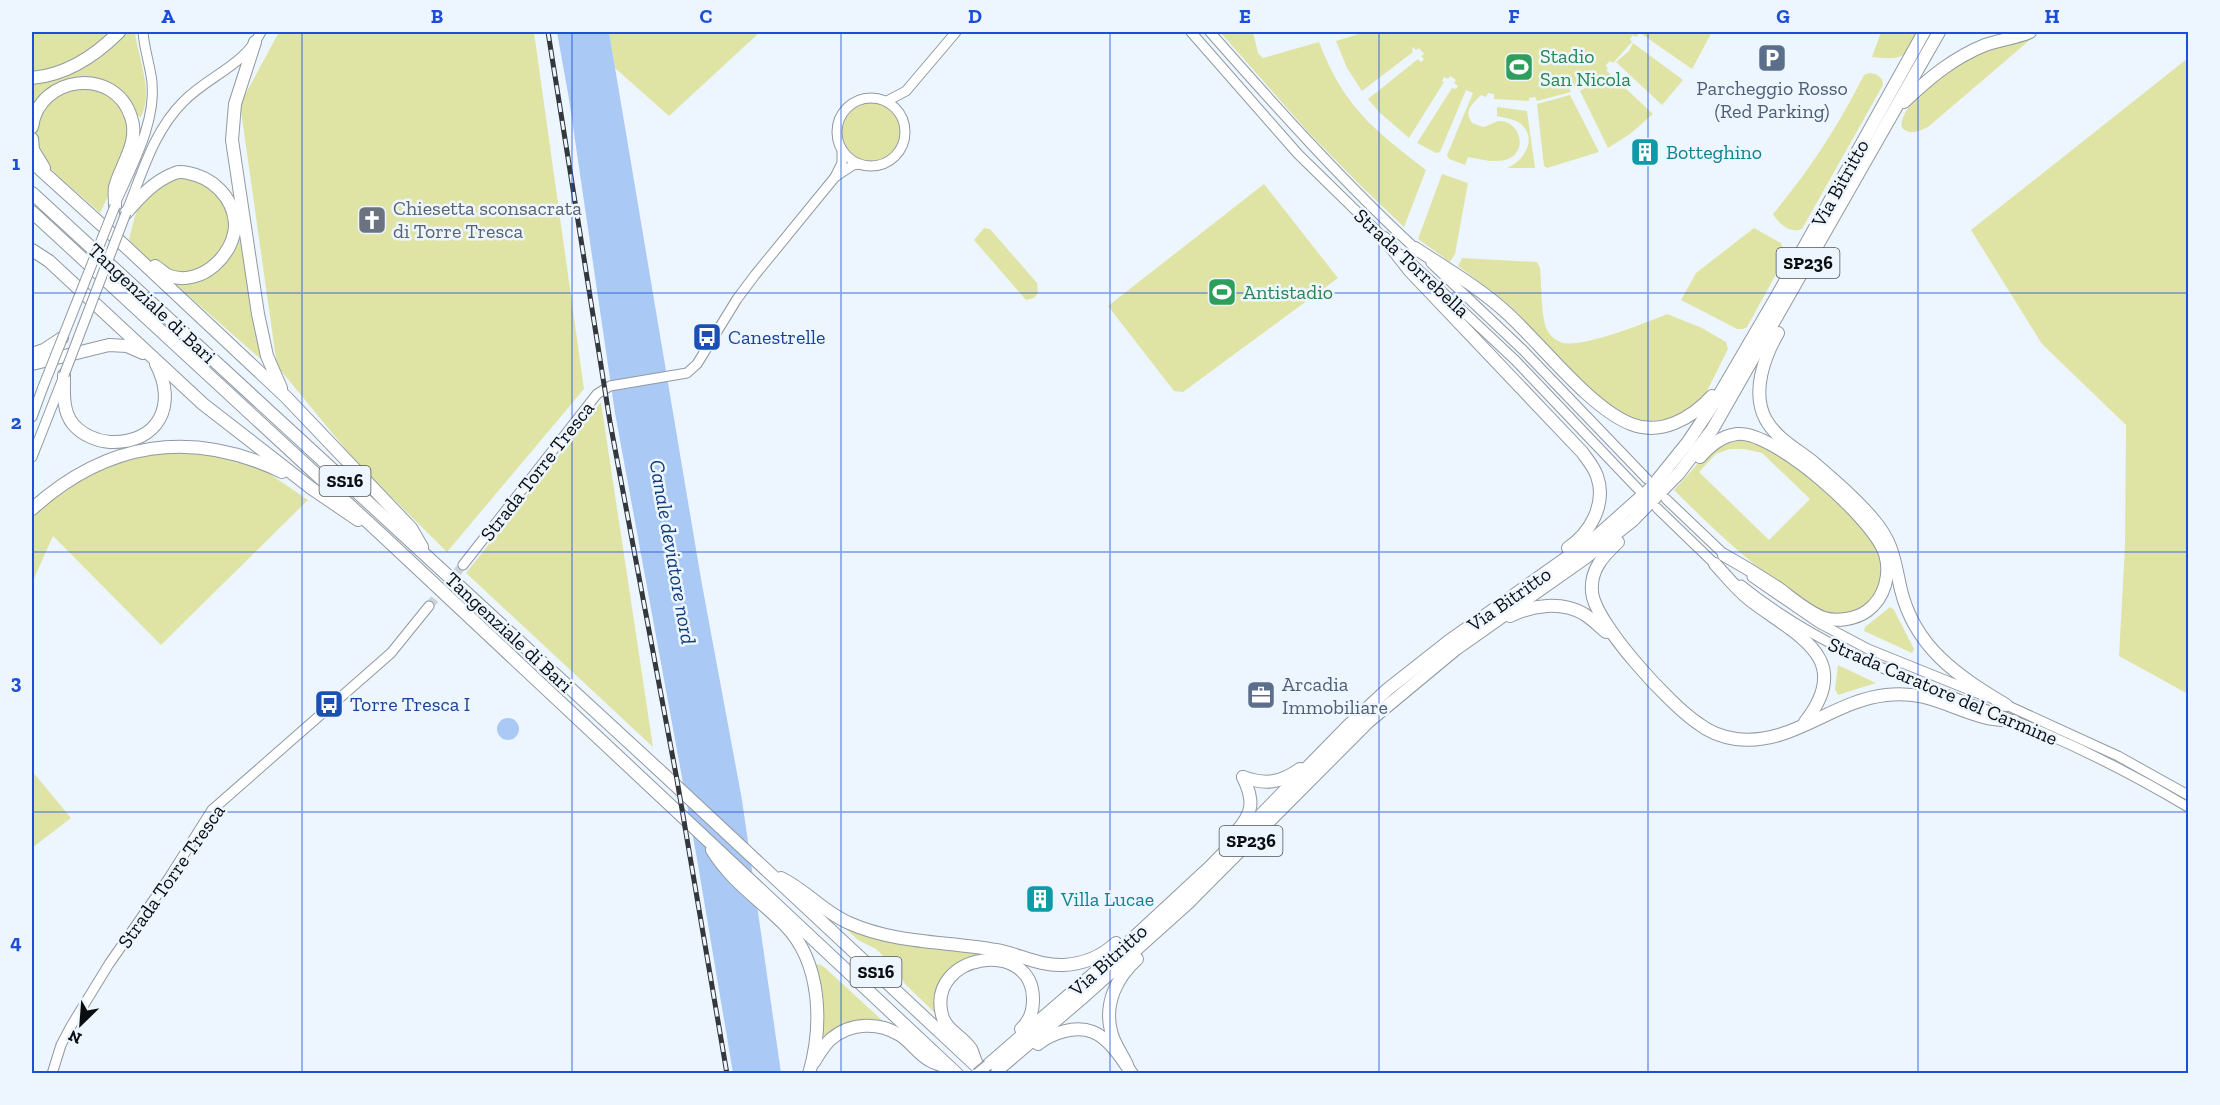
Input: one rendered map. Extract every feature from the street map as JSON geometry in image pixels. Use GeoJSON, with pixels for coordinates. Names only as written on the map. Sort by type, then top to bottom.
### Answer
{"type":"FeatureCollection","features":[{"type":"Feature","properties":{"kind":"highway"},"geometry":{"type":"LineString","coordinates":[[32,78],[56,73],[85,60],[119,32]]}},
{"type":"Feature","properties":{"kind":"highway","name":"Via Bitritto"},"geometry":{"type":"LineString","coordinates":[[986,1070],[1081,999],[1368,722],[1489,619],[1634,505],[1681,452],[1734,370],[1924,32]]}},
{"type":"Feature","properties":{"kind":"highway","name":"Via Bitritto"},"geometry":{"type":"LineString","coordinates":[[1008,1054],[1192,884],[1211,873],[1348,726],[1388,689],[1449,641],[1489,619],[1585,558],[1666,493],[1712,430],[1939,32]]}},
{"type":"Feature","properties":{"kind":"highway"},"geometry":{"type":"LineString","coordinates":[[1894,111],[1928,79],[1956,59],[1988,44],[2030,32]]}},
{"type":"Feature","properties":{"kind":"highway"},"geometry":{"type":"LineString","coordinates":[[258,37],[235,104],[232,140],[263,340],[275,376],[286,397]]}},
{"type":"Feature","properties":{"kind":"highway"},"geometry":{"type":"LineString","coordinates":[[32,127],[35,112],[41,103],[57,88],[67,84],[93,83],[118,96],[127,107],[134,131],[132,145],[115,189],[114,206]]}},
{"type":"Feature","properties":{"kind":"highway"},"geometry":{"type":"LineString","coordinates":[[32,140],[33,150],[40,163],[65,192]]}},
{"type":"Feature","properties":{"kind":"highway"},"geometry":{"type":"LineString","coordinates":[[32,162],[286,397],[411,528],[429,558]]}},
{"type":"Feature","properties":{"kind":"highway"},"geometry":{"type":"LineString","coordinates":[[126,213],[145,190],[178,171],[197,175],[215,184],[230,202],[235,224],[223,258],[201,274],[188,277],[171,277],[126,248]]}},
{"type":"Feature","properties":{"kind":"highway","name":"Tangenziale di Bari"},"geometry":{"type":"LineString","coordinates":[[32,193],[986,1070]]}},
{"type":"Feature","properties":{"kind":"highway","name":"Tangenziale di Bari"},"geometry":{"type":"LineString","coordinates":[[32,212],[704,836],[723,868],[762,897]]}},
{"type":"Feature","properties":{"kind":"highway"},"geometry":{"type":"LineString","coordinates":[[1384,238],[1410,271],[1582,452],[1598,477],[1598,507],[1595,518],[1585,532],[1574,544],[1507,591],[1489,619]]}},
{"type":"Feature","properties":{"kind":"highway"},"geometry":{"type":"LineString","coordinates":[[1820,244],[1802,291],[1771,345],[1763,365],[1760,386],[1765,419],[1774,430],[1838,483],[1884,533],[1893,550],[1907,610],[1926,643],[1964,679],[2006,705]]}},
{"type":"Feature","properties":{"kind":"highway"},"geometry":{"type":"LineString","coordinates":[[1415,248],[1486,294],[1590,395],[1613,415],[1632,425],[1653,427],[1687,419],[1702,407],[1734,370]]}},
{"type":"Feature","properties":{"kind":"highway","name":"SS16"},"geometry":{"type":"LineString","coordinates":[[32,250],[49,261],[203,404],[311,488],[383,536]]}},
{"type":"Feature","properties":{"kind":"highway"},"geometry":{"type":"LineString","coordinates":[[32,354],[44,350],[62,338]]}},
{"type":"Feature","properties":{"kind":"highway"},"geometry":{"type":"LineString","coordinates":[[32,364],[109,345],[127,346],[152,357],[161,373],[165,393],[164,409],[158,422],[149,432],[134,441],[102,441],[87,435],[73,424],[64,400],[64,375]]}},
{"type":"Feature","properties":{"kind":"highway"},"geometry":{"type":"LineString","coordinates":[[1666,493],[1716,442],[1726,436],[1739,434],[1766,441],[1805,467],[1865,524],[1882,547],[1887,577],[1880,596],[1868,610],[1859,615],[1832,620],[1815,614],[1757,573],[1719,559]]}},
{"type":"Feature","properties":{"kind":"highway"},"geometry":{"type":"LineString","coordinates":[[32,509],[52,491],[88,468],[123,455],[160,447],[193,446],[246,456],[311,488]]}},
{"type":"Feature","properties":{"kind":"highway"},"geometry":{"type":"LineString","coordinates":[[1640,513],[1630,530],[1606,553],[1592,578],[1592,595],[1596,609],[1617,640],[1685,714],[1701,726],[1716,734],[1735,738],[1756,740],[1776,737],[1791,732],[1846,704],[1888,695],[1929,698],[1987,718],[2014,721]]}},
{"type":"Feature","properties":{"kind":"highway"},"geometry":{"type":"LineString","coordinates":[[1719,559],[1748,598],[1804,638],[1816,652],[1824,669],[1825,684],[1816,708],[1802,725]]}},
{"type":"Feature","properties":{"kind":"highway"},"geometry":{"type":"LineString","coordinates":[[1489,619],[1551,606],[1583,614],[1617,640]]}},
{"type":"Feature","properties":{"kind":"highway"},"geometry":{"type":"LineString","coordinates":[[1129,1069],[1111,1031],[1109,1005],[1113,989],[1131,964],[1186,915],[1211,873],[1222,848],[1250,813],[1250,792],[1243,777],[1257,782],[1270,782],[1287,777],[1348,726]]}},
{"type":"Feature","properties":{"kind":"highway"},"geometry":{"type":"LineString","coordinates":[[766,870],[797,886],[829,914],[869,931],[919,941],[995,950],[1038,963],[1061,965],[1092,960],[1107,952],[1170,895],[1192,884]]}},
{"type":"Feature","properties":{"kind":"highway"},"geometry":{"type":"LineString","coordinates":[[762,897],[800,945],[812,974],[817,1022],[810,1069]]}},
{"type":"Feature","properties":{"kind":"highway","name":"SS16"},"geometry":{"type":"LineString","coordinates":[[762,897],[955,1072]]}},
{"type":"Feature","properties":{"kind":"highway"},"geometry":{"type":"LineString","coordinates":[[993,960],[1020,969],[1029,981],[1033,994],[1033,1006],[1024,1026],[1000,1046],[986,1070],[970,1049],[946,1025],[940,1000],[946,984],[958,969],[975,962],[993,960]]}},
{"type":"Feature","properties":{"kind":"highway"},"geometry":{"type":"LineString","coordinates":[[810,1069],[829,1041],[839,1033],[852,1028],[875,1026],[902,1036],[928,1060],[955,1072]]}},
{"type":"Feature","properties":{"kind":"highway"},"geometry":{"type":"LineString","coordinates":[[986,1070],[1017,1063],[1041,1041],[1057,1032],[1078,1030],[1093,1032],[1105,1040],[1129,1069]]}},
{"type":"Feature","properties":{"kind":"main road"},"geometry":{"type":"LineString","coordinates":[[32,417],[143,136],[152,107],[152,84],[143,32]]}},
{"type":"Feature","properties":{"kind":"main road"},"geometry":{"type":"LineString","coordinates":[[887,101],[906,91],[956,32]]}},
{"type":"Feature","properties":{"kind":"main road","name":"Strada Torrebella"},"geometry":{"type":"LineString","coordinates":[[1191,32],[1298,154],[1515,360],[1638,489]]}},
{"type":"Feature","properties":{"kind":"main road","name":"Strada Torrebella"},"geometry":{"type":"LineString","coordinates":[[1210,32],[1310,145],[1373,210],[1523,350],[1647,479]]}},
{"type":"Feature","properties":{"kind":"main road"},"geometry":{"type":"LineString","coordinates":[[32,457],[156,138],[174,111],[198,89],[232,67],[258,37]]}},
{"type":"Feature","properties":{"kind":"main road"},"geometry":{"type":"LineString","coordinates":[[835,177],[852,165],[878,165],[898,154],[906,134],[901,107],[906,91]]}},
{"type":"Feature","properties":{"kind":"main road"},"geometry":{"type":"LineString","coordinates":[[835,177],[842,163],[842,150],[837,133],[838,123],[848,107],[862,99],[871,98],[887,101],[902,116]]}},
{"type":"Feature","properties":{"kind":"main road"},"geometry":{"type":"LineString","coordinates":[[842,150],[859,164]]}},
{"type":"Feature","properties":{"kind":"main road","name":"Strada Torre Tresca"},"geometry":{"type":"LineString","coordinates":[[463,565],[597,394],[610,386],[687,373],[697,364],[749,282],[835,177]]}},
{"type":"Feature","properties":{"kind":"main road","name":"Strada Caratore del Carmine"},"geometry":{"type":"LineString","coordinates":[[1666,493],[1719,559],[1755,597],[1803,629],[1892,674],[2014,721],[2094,756],[2188,807]]}},
{"type":"Feature","properties":{"kind":"main road","name":"Strada Caratore del Carmine"},"geometry":{"type":"LineString","coordinates":[[1657,508],[1719,559],[1839,634],[1897,662],[2006,705],[2118,756],[2188,795]]}},
{"type":"Feature","properties":{"kind":"main road","name":"Strada Torre Tresca"},"geometry":{"type":"LineString","coordinates":[[52,1074],[61,1045],[71,1026],[109,964],[169,878],[212,810],[391,653],[429,606]]}},
{"type":"Feature","properties":{"kind":"green space"},"geometry":{"type":"Polygon","coordinates":[[[32,32],[111,32],[94,47],[75,59],[32,74],[32,32]]]}},
{"type":"Feature","properties":{"kind":"green space"},"geometry":{"type":"Polygon","coordinates":[[[123,32],[135,32],[144,74],[146,96],[141,117],[136,115],[103,83],[85,77],[70,78],[56,84],[41,96],[32,111],[32,82],[37,82],[123,32]]]}},
{"type":"Feature","properties":{"kind":"green space"},"geometry":{"type":"Polygon","coordinates":[[[279,32],[534,32],[584,389],[447,552],[357,463],[277,366],[240,104],[279,32]]]}},
{"type":"Feature","properties":{"kind":"green space"},"geometry":{"type":"Polygon","coordinates":[[[609,32],[760,32],[669,116],[615,68],[609,32]]]}},
{"type":"Feature","properties":{"kind":"green space"},"geometry":{"type":"Polygon","coordinates":[[[1220,32],[1253,32],[1258,53],[1263,58],[1319,42],[1339,84],[1362,115],[1390,142],[1426,170],[1404,227],[1308,132],[1220,32]]]}},
{"type":"Feature","properties":{"kind":"green space"},"geometry":{"type":"Polygon","coordinates":[[[1365,32],[1712,32],[1692,69],[1640,33],[1636,37],[1633,35],[1630,39],[1632,42],[1613,63],[1610,61],[1606,65],[1608,69],[1606,70],[1653,114],[1630,134],[1608,148],[1580,91],[1592,84],[1598,77],[1578,89],[1576,86],[1569,88],[1571,92],[1537,101],[1535,97],[1529,98],[1529,101],[1494,99],[1494,94],[1488,93],[1486,97],[1481,95],[1472,104],[1468,114],[1472,123],[1483,127],[1498,121],[1508,123],[1518,133],[1519,146],[1512,157],[1505,160],[1491,161],[1468,157],[1465,165],[1449,159],[1447,155],[1473,93],[1466,90],[1440,152],[1436,153],[1417,143],[1452,88],[1456,89],[1458,86],[1454,83],[1456,80],[1450,76],[1448,79],[1444,77],[1442,81],[1444,82],[1409,138],[1379,112],[1368,99],[1418,59],[1421,62],[1424,59],[1421,56],[1424,54],[1419,48],[1416,50],[1413,47],[1413,52],[1362,91],[1347,68],[1336,41],[1365,32]]]}},
{"type":"Feature","properties":{"kind":"green space"},"geometry":{"type":"Polygon","coordinates":[[[1881,32],[1923,32],[1912,47],[1902,55],[1891,58],[1872,57],[1881,32]]]}},
{"type":"Feature","properties":{"kind":"green space"},"geometry":{"type":"Polygon","coordinates":[[[2038,33],[1928,127],[1912,132],[1902,128],[1903,118],[1909,107],[1931,84],[1945,74],[1987,49],[2038,33]]]}},
{"type":"Feature","properties":{"kind":"green space"},"geometry":{"type":"Polygon","coordinates":[[[1633,43],[1683,80],[1662,105],[1616,62],[1629,51],[1633,43]]]}},
{"type":"Feature","properties":{"kind":"green space"},"geometry":{"type":"Polygon","coordinates":[[[2188,58],[2188,694],[2119,656],[2125,545],[2126,425],[2042,344],[1971,230],[2188,58]]]}},
{"type":"Feature","properties":{"kind":"green space"},"geometry":{"type":"Polygon","coordinates":[[[1876,74],[1882,79],[1883,85],[1802,229],[1793,230],[1785,227],[1773,214],[1811,164],[1844,113],[1864,75],[1876,74]]]}},
{"type":"Feature","properties":{"kind":"green space"},"geometry":{"type":"Polygon","coordinates":[[[91,87],[115,98],[131,129],[112,188],[100,213],[41,157],[37,150],[34,132],[39,116],[56,96],[73,88],[91,87]]]}},
{"type":"Feature","properties":{"kind":"green space"},"geometry":{"type":"Polygon","coordinates":[[[1570,95],[1599,152],[1547,168],[1544,166],[1537,104],[1570,95]]]}},
{"type":"Feature","properties":{"kind":"green space"},"geometry":{"type":"Polygon","coordinates":[[[871,101],[888,106],[896,114],[901,131],[896,148],[888,156],[871,161],[854,156],[846,148],[841,131],[846,114],[854,106],[871,101]]]}},
{"type":"Feature","properties":{"kind":"green space"},"geometry":{"type":"Polygon","coordinates":[[[1497,107],[1527,111],[1535,168],[1507,168],[1519,160],[1527,149],[1528,136],[1519,122],[1497,116],[1497,107]]]}},
{"type":"Feature","properties":{"kind":"green space"},"geometry":{"type":"Polygon","coordinates":[[[1442,174],[1468,183],[1455,254],[1450,262],[1418,239],[1442,174]]]}},
{"type":"Feature","properties":{"kind":"green space"},"geometry":{"type":"Polygon","coordinates":[[[180,178],[196,178],[210,187],[224,201],[230,218],[229,234],[222,250],[210,262],[194,270],[176,271],[153,263],[129,240],[135,216],[143,199],[156,187],[180,178]]]}},
{"type":"Feature","properties":{"kind":"green space","name":"Antistadio"},"geometry":{"type":"Polygon","coordinates":[[[1264,184],[1338,278],[1183,392],[1174,391],[1108,306],[1264,184]]]}},
{"type":"Feature","properties":{"kind":"green space"},"geometry":{"type":"Polygon","coordinates":[[[240,228],[264,362],[173,282],[196,280],[240,228]]]}},
{"type":"Feature","properties":{"kind":"green space"},"geometry":{"type":"Polygon","coordinates":[[[984,228],[990,229],[1037,283],[1038,293],[1034,298],[1026,300],[974,240],[984,228]]]}},
{"type":"Feature","properties":{"kind":"green space"},"geometry":{"type":"Polygon","coordinates":[[[1754,228],[1781,243],[1786,256],[1747,327],[1737,329],[1681,300],[1696,273],[1754,228]]]}},
{"type":"Feature","properties":{"kind":"green space"},"geometry":{"type":"Polygon","coordinates":[[[1462,258],[1537,262],[1540,268],[1546,327],[1551,336],[1561,342],[1573,343],[1600,338],[1667,314],[1702,328],[1726,342],[1728,349],[1706,393],[1688,411],[1668,419],[1647,421],[1627,416],[1598,396],[1546,346],[1518,313],[1458,266],[1462,258]]]}},
{"type":"Feature","properties":{"kind":"green space"},"geometry":{"type":"Polygon","coordinates":[[[601,402],[653,747],[466,573],[601,402]]]}},
{"type":"Feature","properties":{"kind":"green space"},"geometry":{"type":"Polygon","coordinates":[[[1737,438],[1764,445],[1801,470],[1835,499],[1865,531],[1882,561],[1881,583],[1868,602],[1854,611],[1843,614],[1817,609],[1762,570],[1703,518],[1674,490],[1709,451],[1737,438]],[[1730,449],[1716,454],[1699,472],[1769,540],[1810,499],[1762,453],[1730,449]]]}},
{"type":"Feature","properties":{"kind":"green space"},"geometry":{"type":"Polygon","coordinates":[[[166,451],[214,453],[261,468],[308,500],[161,645],[53,536],[32,583],[32,515],[44,502],[105,465],[166,451]]]}},
{"type":"Feature","properties":{"kind":"green space"},"geometry":{"type":"Polygon","coordinates":[[[1890,607],[1894,610],[1914,649],[1912,653],[1864,631],[1865,627],[1890,607]]]}},
{"type":"Feature","properties":{"kind":"green space"},"geometry":{"type":"Polygon","coordinates":[[[1838,665],[1876,683],[1838,695],[1835,689],[1838,665]]]}},
{"type":"Feature","properties":{"kind":"green space"},"geometry":{"type":"Polygon","coordinates":[[[32,771],[71,818],[32,848],[32,771]]]}},
{"type":"Feature","properties":{"kind":"green space"},"geometry":{"type":"Polygon","coordinates":[[[844,927],[984,954],[961,962],[936,995],[934,1012],[905,984],[899,972],[876,949],[858,940],[844,927]]]}},
{"type":"Feature","properties":{"kind":"green space"},"geometry":{"type":"Polygon","coordinates":[[[818,964],[884,1022],[822,1036],[815,968],[818,964]]]}},
{"type":"Feature","properties":{"kind":"water","name":"Canale deviatore nord"},"geometry":{"type":"Polygon","coordinates":[[[557,32],[609,32],[701,579],[742,800],[781,1073],[733,1073],[697,859],[615,413],[557,32]]]}},
{"type":"Feature","properties":{"kind":"water"},"geometry":{"type":"Polygon","coordinates":[[[508,718],[516,721],[519,729],[516,737],[508,740],[500,737],[497,729],[500,721],[508,718]]]}},
{"type":"Feature","properties":{"kind":"tunnel"},"geometry":{"type":"LineString","coordinates":[[429,606],[463,565]]}},
{"type":"Feature","properties":{"kind":"railway"},"geometry":{"type":"LineString","coordinates":[[548,32],[610,422],[677,780],[727,1074]]}},
{"type":"Feature","properties":{"kind":"place","name":"Parcheggio Rosso (Red Parking)"},"geometry":{"type":"Point","coordinates":[1772,58]}},
{"type":"Feature","properties":{"kind":"place","name":"Stadio San Nicola"},"geometry":{"type":"Point","coordinates":[1519,67]}},
{"type":"Feature","properties":{"kind":"place","name":"Botteghino"},"geometry":{"type":"Point","coordinates":[1645,152]}},
{"type":"Feature","properties":{"kind":"place","name":"Chiesetta sconsacrata di Torre Tresca"},"geometry":{"type":"Point","coordinates":[372,220]}},
{"type":"Feature","properties":{"kind":"place","name":"Antistadio"},"geometry":{"type":"Point","coordinates":[1222,292]}},
{"type":"Feature","properties":{"kind":"place","name":"Canestrelle"},"geometry":{"type":"Point","coordinates":[707,337]}},
{"type":"Feature","properties":{"kind":"place","name":"Arcadia Immobiliare"},"geometry":{"type":"Point","coordinates":[1261,695]}},
{"type":"Feature","properties":{"kind":"place","name":"Torre Tresca I"},"geometry":{"type":"Point","coordinates":[329,704]}},
{"type":"Feature","properties":{"kind":"place","name":"Villa Lucae"},"geometry":{"type":"Point","coordinates":[1040,899]}}]}
